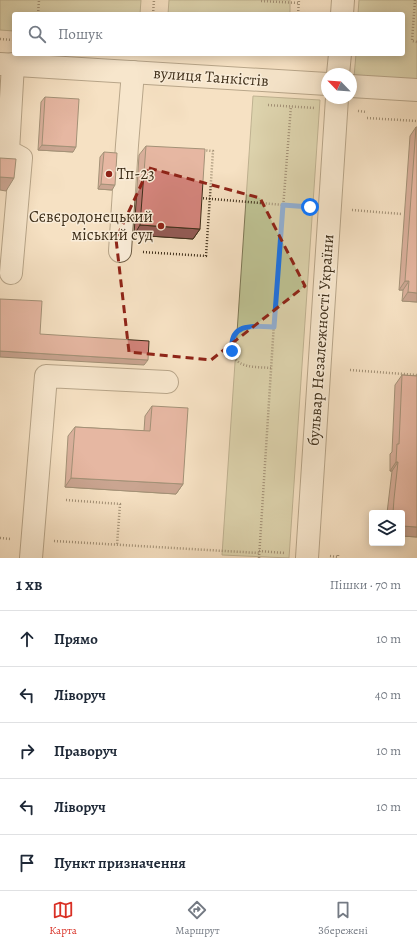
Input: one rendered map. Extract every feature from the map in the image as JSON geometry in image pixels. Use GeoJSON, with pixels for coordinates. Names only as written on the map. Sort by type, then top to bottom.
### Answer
{"type":"FeatureCollection","features":[{"type":"Feature","properties":{"kind":"street"},"geometry":{"type":"LineString","coordinates":[[342,12],[343,0]]}},
{"type":"Feature","properties":{"kind":"street"},"geometry":{"type":"LineString","coordinates":[[339,68],[340,56]]}},
{"type":"Feature","properties":{"kind":"street"},"geometry":{"type":"LineString","coordinates":[[7,64],[10,99],[8,151],[21,158],[11,273]]}},
{"type":"Feature","properties":{"kind":"street","name":"вулиця Танкістів"},"geometry":{"type":"LineString","coordinates":[[7,64],[321,84]]}},
{"type":"Feature","properties":{"kind":"street"},"geometry":{"type":"LineString","coordinates":[[120,251],[133,72]]}},
{"type":"Feature","properties":{"kind":"street"},"geometry":{"type":"LineString","coordinates":[[357,86],[417,90]]}},
{"type":"Feature","properties":{"kind":"street","name":"бульвар Незалежності України"},"geometry":{"type":"LineString","coordinates":[[307,558],[337,104]]}},
{"type":"Feature","properties":{"kind":"street"},"geometry":{"type":"LineString","coordinates":[[32,549],[46,376],[167,382]]}},
{"type":"Feature","properties":{"kind":"path"},"geometry":{"type":"LineString","coordinates":[[38,12],[39,0]]}},
{"type":"Feature","properties":{"kind":"path"},"geometry":{"type":"LineString","coordinates":[[152,12],[154,0]]}},
{"type":"Feature","properties":{"kind":"path"},"geometry":{"type":"LineString","coordinates":[[415,0],[412,41],[417,42]]}},
{"type":"Feature","properties":{"kind":"path"},"geometry":{"type":"LineString","coordinates":[[261,1],[299,1],[298,12]]}},
{"type":"Feature","properties":{"kind":"path"},"geometry":{"type":"LineString","coordinates":[[0,39],[12,40]]}},
{"type":"Feature","properties":{"kind":"path"},"geometry":{"type":"LineString","coordinates":[[259,558],[271,368],[291,106]]}},
{"type":"Feature","properties":{"kind":"path"},"geometry":{"type":"LineString","coordinates":[[367,118],[417,121]]}},
{"type":"Feature","properties":{"kind":"path"},"geometry":{"type":"LineString","coordinates":[[120,251],[206,256],[213,151],[197,150]]}},
{"type":"Feature","properties":{"kind":"path"},"geometry":{"type":"LineString","coordinates":[[196,197],[402,214]]}},
{"type":"Feature","properties":{"kind":"path"},"geometry":{"type":"LineString","coordinates":[[271,368],[252,367],[241,364],[234,356],[231,345],[234,335],[243,328],[253,326],[274,327]]}},
{"type":"Feature","properties":{"kind":"path"},"geometry":{"type":"LineString","coordinates":[[350,370],[417,375]]}},
{"type":"Feature","properties":{"kind":"path"},"geometry":{"type":"LineString","coordinates":[[66,500],[120,504],[117,545]]}},
{"type":"Feature","properties":{"kind":"path"},"geometry":{"type":"LineString","coordinates":[[32,549],[117,545],[259,553]]}},
{"type":"Feature","properties":{"kind":"highlighted area"},"geometry":{"type":"Polygon","coordinates":[[[149,168],[260,198],[305,286],[211,360],[129,352],[116,239],[149,168]]]}},
{"type":"Feature","properties":{"kind":"green space"},"geometry":{"type":"Polygon","coordinates":[[[0,0],[141,0],[140,12],[12,12],[12,31],[0,30],[0,0]]]}},
{"type":"Feature","properties":{"kind":"green space"},"geometry":{"type":"Polygon","coordinates":[[[169,0],[290,0],[290,12],[168,12],[169,0]]]}},
{"type":"Feature","properties":{"kind":"green space"},"geometry":{"type":"Polygon","coordinates":[[[359,0],[417,0],[417,81],[357,77],[357,68],[355,68],[356,56],[405,56],[405,12],[358,12],[359,0]]]}},
{"type":"Feature","properties":{"kind":"green space"},"geometry":{"type":"Polygon","coordinates":[[[253,96],[320,100],[289,558],[222,555],[253,96]]]}},
{"type":"Feature","properties":{"kind":"building"},"geometry":{"type":"Polygon","coordinates":[[[45,97],[79,99],[76,147],[42,145],[45,97]]]}},
{"type":"Feature","properties":{"kind":"building"},"geometry":{"type":"Polygon","coordinates":[[[416,127],[417,293],[408,292],[409,281],[405,281],[416,127]]]}},
{"type":"Feature","properties":{"kind":"building"},"geometry":{"type":"Polygon","coordinates":[[[146,146],[205,149],[200,229],[140,225],[146,146]]]}},
{"type":"Feature","properties":{"kind":"building"},"geometry":{"type":"Polygon","coordinates":[[[104,152],[117,153],[115,185],[101,184],[104,152]]]}},
{"type":"Feature","properties":{"kind":"building"},"geometry":{"type":"Polygon","coordinates":[[[0,158],[16,159],[14,178],[0,177],[0,158]]]}},
{"type":"Feature","properties":{"kind":"building"},"geometry":{"type":"Polygon","coordinates":[[[0,299],[42,301],[40,334],[149,341],[148,360],[0,351],[0,299]]]}},
{"type":"Feature","properties":{"kind":"building"},"geometry":{"type":"Polygon","coordinates":[[[402,375],[417,376],[417,527],[405,526],[405,510],[393,510],[398,462],[396,462],[397,444],[399,444],[402,375]]]}},
{"type":"Feature","properties":{"kind":"building"},"geometry":{"type":"Polygon","coordinates":[[[152,406],[188,408],[183,484],[71,478],[75,427],[150,431],[152,406]]]}},
{"type":"Feature","properties":{"kind":"place","name":"Тп-23"},"geometry":{"type":"Point","coordinates":[109,174]}},
{"type":"Feature","properties":{"kind":"place","name":"Сєвєродонецький міський суд"},"geometry":{"type":"Point","coordinates":[161,226]}},
{"type":"Feature","properties":{"kind":"route"},"geometry":{"type":"LineString","coordinates":[[232,351],[231,345],[234,335],[243,328],[248,326],[274,327],[283,205],[310,207]]}}]}
